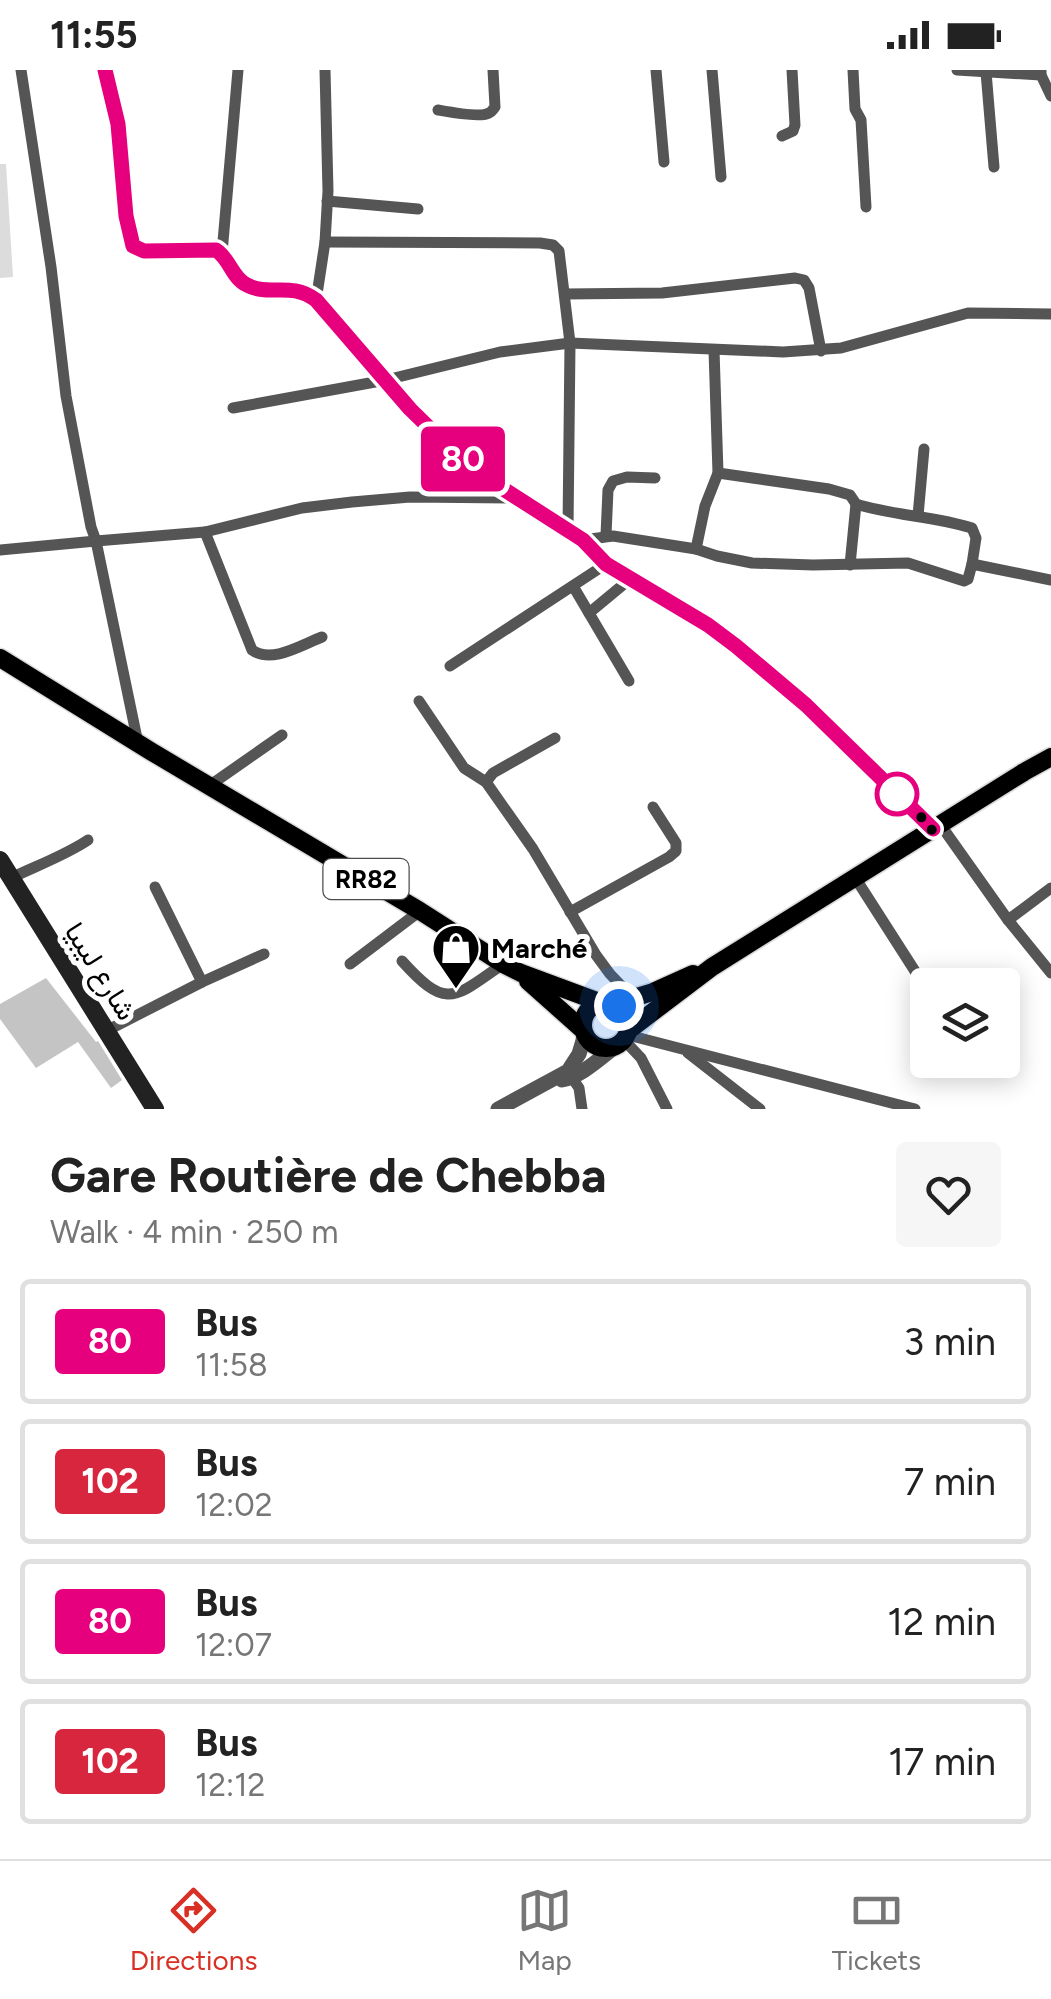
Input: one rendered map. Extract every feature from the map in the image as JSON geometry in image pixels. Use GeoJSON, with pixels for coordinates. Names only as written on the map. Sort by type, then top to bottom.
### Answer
{"type":"FeatureCollection","features":[{"type":"Feature","properties":{"kind":"main road","name":"RR82"},"geometry":{"type":"LineString","coordinates":[[0,658],[521,974],[590,1042],[606,1048],[624,1038]]}},
{"type":"Feature","properties":{"kind":"main road"},"geometry":{"type":"LineString","coordinates":[[624,1038],[712,967],[1051,757]]}},
{"type":"Feature","properties":{"kind":"main road","name":"شارع ليبيا"},"geometry":{"type":"LineString","coordinates":[[0,860],[155,1109]]}},
{"type":"Feature","properties":{"kind":"main road"},"geometry":{"type":"LineString","coordinates":[[584,1032],[587,1012],[712,967]]}},
{"type":"Feature","properties":{"kind":"main road","name":"RR82"},"geometry":{"type":"LineString","coordinates":[[521,974],[618,1002]]}},
{"type":"Feature","properties":{"kind":"main road"},"geometry":{"type":"LineString","coordinates":[[618,1002],[628,1017],[624,1038]]}},
{"type":"Feature","properties":{"kind":"street"},"geometry":{"type":"LineString","coordinates":[[21,70],[66,396],[138,743]]}},
{"type":"Feature","properties":{"kind":"street"},"geometry":{"type":"LineString","coordinates":[[105,70],[118,124],[126,216],[133,246],[144,251],[216,250],[239,280],[252,288],[290,289],[305,292],[316,300],[410,409],[483,476],[583,540],[606,564],[708,625],[806,705],[937,826],[1051,973]]}},
{"type":"Feature","properties":{"kind":"street"},"geometry":{"type":"LineString","coordinates":[[222,253],[238,70]]}},
{"type":"Feature","properties":{"kind":"street"},"geometry":{"type":"LineString","coordinates":[[316,300],[327,200],[325,70]]}},
{"type":"Feature","properties":{"kind":"street"},"geometry":{"type":"LineString","coordinates":[[438,110],[487,115],[492,112],[493,70]]}},
{"type":"Feature","properties":{"kind":"street"},"geometry":{"type":"LineString","coordinates":[[656,70],[664,162]]}},
{"type":"Feature","properties":{"kind":"street"},"geometry":{"type":"LineString","coordinates":[[712,70],[721,177]]}},
{"type":"Feature","properties":{"kind":"street"},"geometry":{"type":"LineString","coordinates":[[782,136],[793,131],[795,125],[792,70]]}},
{"type":"Feature","properties":{"kind":"street"},"geometry":{"type":"LineString","coordinates":[[853,70],[855,109],[861,120],[866,207]]}},
{"type":"Feature","properties":{"kind":"street"},"geometry":{"type":"LineString","coordinates":[[957,70],[1041,72],[1051,96]]}},
{"type":"Feature","properties":{"kind":"street"},"geometry":{"type":"LineString","coordinates":[[986,72],[994,166]]}},
{"type":"Feature","properties":{"kind":"street"},"geometry":{"type":"LineString","coordinates":[[327,200],[418,209]]}},
{"type":"Feature","properties":{"kind":"street"},"geometry":{"type":"LineString","coordinates":[[325,242],[540,242],[559,250],[570,343],[568,530]]}},
{"type":"Feature","properties":{"kind":"street"},"geometry":{"type":"LineString","coordinates":[[565,294],[662,292],[795,278],[804,280],[810,288],[822,350]]}},
{"type":"Feature","properties":{"kind":"street"},"geometry":{"type":"LineString","coordinates":[[233,408],[386,380],[500,352],[570,343],[822,350],[968,313],[1051,314]]}},
{"type":"Feature","properties":{"kind":"street"},"geometry":{"type":"LineString","coordinates":[[696,549],[705,506],[718,473],[714,350]]}},
{"type":"Feature","properties":{"kind":"street"},"geometry":{"type":"LineString","coordinates":[[918,516],[924,449]]}},
{"type":"Feature","properties":{"kind":"street"},"geometry":{"type":"LineString","coordinates":[[583,540],[606,535],[696,549],[752,563],[908,563],[968,579],[976,538],[972,528],[882,512],[856,504],[850,496],[828,488],[718,473]]}},
{"type":"Feature","properties":{"kind":"street"},"geometry":{"type":"LineString","coordinates":[[606,535],[608,490],[613,481],[627,476],[655,478]]}},
{"type":"Feature","properties":{"kind":"street"},"geometry":{"type":"LineString","coordinates":[[0,550],[205,532],[302,508],[352,502],[410,497],[521,498]]}},
{"type":"Feature","properties":{"kind":"street"},"geometry":{"type":"LineString","coordinates":[[850,564],[856,504]]}},
{"type":"Feature","properties":{"kind":"street"},"geometry":{"type":"LineString","coordinates":[[205,532],[252,650],[260,656],[270,656],[322,637]]}},
{"type":"Feature","properties":{"kind":"street"},"geometry":{"type":"LineString","coordinates":[[450,666],[606,564]]}},
{"type":"Feature","properties":{"kind":"street"},"geometry":{"type":"LineString","coordinates":[[972,564],[1051,580]]}},
{"type":"Feature","properties":{"kind":"street"},"geometry":{"type":"LineString","coordinates":[[589,614],[630,579]]}},
{"type":"Feature","properties":{"kind":"street"},"geometry":{"type":"LineString","coordinates":[[572,586],[630,681]]}},
{"type":"Feature","properties":{"kind":"street"},"geometry":{"type":"LineString","coordinates":[[419,701],[464,768],[486,782],[532,849],[610,974],[618,1002]]}},
{"type":"Feature","properties":{"kind":"street"},"geometry":{"type":"LineString","coordinates":[[209,786],[282,736]]}},
{"type":"Feature","properties":{"kind":"street"},"geometry":{"type":"LineString","coordinates":[[486,782],[493,773],[556,738]]}},
{"type":"Feature","properties":{"kind":"street"},"geometry":{"type":"LineString","coordinates":[[570,912],[676,850],[676,843],[653,807]]}},
{"type":"Feature","properties":{"kind":"street"},"geometry":{"type":"LineString","coordinates":[[11,878],[88,840]]}},
{"type":"Feature","properties":{"kind":"street"},"geometry":{"type":"LineString","coordinates":[[856,879],[913,968]]}},
{"type":"Feature","properties":{"kind":"street"},"geometry":{"type":"LineString","coordinates":[[155,887],[202,982]]}},
{"type":"Feature","properties":{"kind":"street"},"geometry":{"type":"LineString","coordinates":[[1008,920],[1051,888]]}},
{"type":"Feature","properties":{"kind":"street"},"geometry":{"type":"LineString","coordinates":[[350,964],[420,911]]}},
{"type":"Feature","properties":{"kind":"street"},"geometry":{"type":"LineString","coordinates":[[106,1031],[264,954]]}},
{"type":"Feature","properties":{"kind":"street"},"geometry":{"type":"LineString","coordinates":[[402,961],[436,993],[448,994],[465,990],[504,964]]}},
{"type":"Feature","properties":{"kind":"street"},"geometry":{"type":"LineString","coordinates":[[569,1075],[584,1032]]}},
{"type":"Feature","properties":{"kind":"street"},"geometry":{"type":"LineString","coordinates":[[624,1038],[641,1058],[667,1109]]}},
{"type":"Feature","properties":{"kind":"street"},"geometry":{"type":"LineString","coordinates":[[498,1109],[569,1075],[624,1038],[915,1109]]}},
{"type":"Feature","properties":{"kind":"street"},"geometry":{"type":"LineString","coordinates":[[684,1050],[760,1109]]}},
{"type":"Feature","properties":{"kind":"street"},"geometry":{"type":"LineString","coordinates":[[569,1075],[579,1088],[582,1109]]}},
{"type":"Feature","properties":{"kind":"shaded area"},"geometry":{"type":"Polygon","coordinates":[[[0,164],[6,164],[13,277],[0,278],[0,164]]]}},
{"type":"Feature","properties":{"kind":"building"},"geometry":{"type":"Polygon","coordinates":[[[46,978],[98,1041],[122,1080],[111,1088],[78,1042],[36,1068],[0,1019],[0,1004],[46,978]]]}},
{"type":"Feature","properties":{"kind":"bus line","name":"80"},"geometry":{"type":"LineString","coordinates":[[105,70],[118,124],[120,173],[133,246],[144,251],[216,250],[239,280],[252,288],[290,289],[305,292],[316,300],[410,409],[454,452],[483,476],[583,540],[606,564],[736,646],[806,705],[933,829]]}},
{"type":"Feature","properties":{"kind":"place","name":"Marché"},"geometry":{"type":"Point","coordinates":[456,990]}},
{"type":"Feature","properties":{"kind":"route"},"geometry":{"type":"LineString","coordinates":[[619,1006],[712,967],[933,829],[897,794]]}}]}
